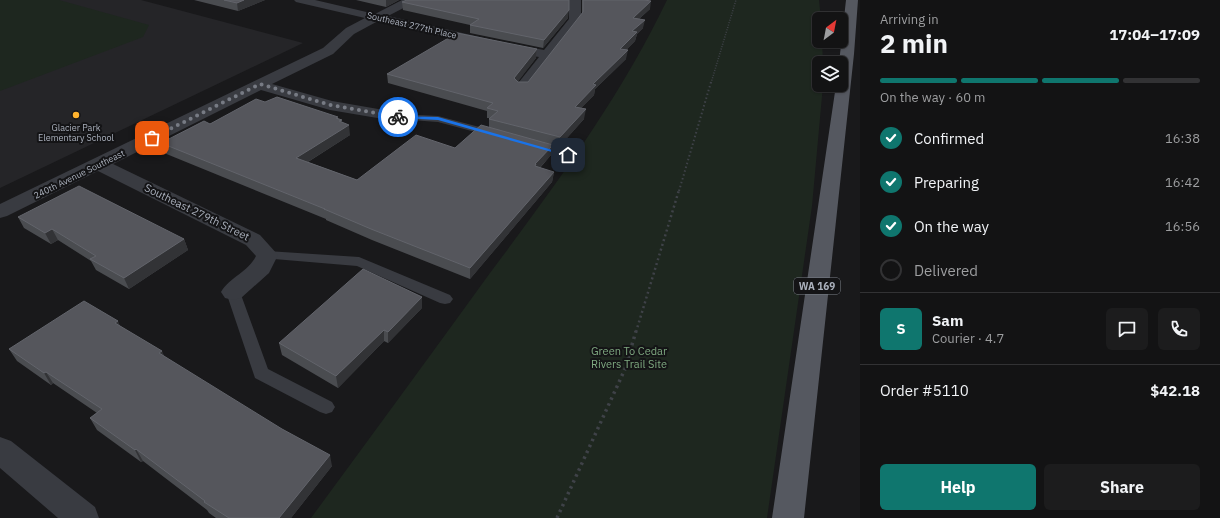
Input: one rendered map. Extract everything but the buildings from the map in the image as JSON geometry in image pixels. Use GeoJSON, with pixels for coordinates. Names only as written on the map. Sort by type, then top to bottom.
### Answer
{"type":"FeatureCollection","features":[{"type":"Feature","properties":{"kind":"main road","name":"WA 169"},"geometry":{"type":"LineString","coordinates":[[788,518],[852,0]]}},
{"type":"Feature","properties":{"kind":"street","name":"Southeast 277th Place"},"geometry":{"type":"LineString","coordinates":[[300,0],[506,47],[547,54]]}},
{"type":"Feature","properties":{"kind":"street","name":"240th Avenue Southeast"},"geometry":{"type":"LineString","coordinates":[[0,212],[333,48],[350,32],[376,17],[411,0]]}},
{"type":"Feature","properties":{"kind":"street"},"geometry":{"type":"LineString","coordinates":[[522,87],[575,19],[576,0]]}},
{"type":"Feature","properties":{"kind":"street"},"geometry":{"type":"LineString","coordinates":[[260,84],[330,105],[401,117]]}},
{"type":"Feature","properties":{"kind":"street","name":"Southeast 279th Street"},"geometry":{"type":"LineString","coordinates":[[99,164],[253,240],[267,255]]}},
{"type":"Feature","properties":{"kind":"street"},"geometry":{"type":"LineString","coordinates":[[233,292],[261,268],[267,255]]}},
{"type":"Feature","properties":{"kind":"street"},"geometry":{"type":"LineString","coordinates":[[0,450],[83,518]]}},
{"type":"Feature","properties":{"kind":"lane"},"geometry":{"type":"LineString","coordinates":[[401,117],[438,119],[507,138]]}},
{"type":"Feature","properties":{"kind":"lane"},"geometry":{"type":"LineString","coordinates":[[522,142],[568,155]]}},
{"type":"Feature","properties":{"kind":"lane"},"geometry":{"type":"LineString","coordinates":[[267,255],[359,262],[445,299]]}},
{"type":"Feature","properties":{"kind":"lane"},"geometry":{"type":"LineString","coordinates":[[233,292],[260,373],[326,407]]}},
{"type":"Feature","properties":{"kind":"path"},"geometry":{"type":"LineString","coordinates":[[557,518],[625,369],[736,0]]}},
{"type":"Feature","properties":{"kind":"shaded area","name":"Glacier Park Elementary School"},"geometry":{"type":"Polygon","coordinates":[[[0,0],[141,0],[303,43],[0,188],[0,0]]]}},
{"type":"Feature","properties":{"kind":"green space"},"geometry":{"type":"Polygon","coordinates":[[[0,0],[59,0],[149,25],[143,37],[0,91],[0,0]]]}},
{"type":"Feature","properties":{"kind":"green space","name":"Green To Cedar Rivers Trail Site"},"geometry":{"type":"Polygon","coordinates":[[[667,0],[819,0],[820,12],[812,12],[812,48],[822,48],[823,56],[812,56],[812,92],[822,92],[812,206],[767,518],[311,518],[562,174],[607,107],[649,36],[667,0]]]}},
{"type":"Feature","properties":{"kind":"way so far"},"geometry":{"type":"LineString","coordinates":[[152,138],[260,84],[330,105],[398,117]]}},
{"type":"Feature","properties":{"kind":"place","name":"Glacier Park Elementary School"},"geometry":{"type":"Point","coordinates":[76,115]}},
{"type":"Feature","properties":{"kind":"route"},"geometry":{"type":"LineString","coordinates":[[398,117],[438,119],[568,155]]}}]}
